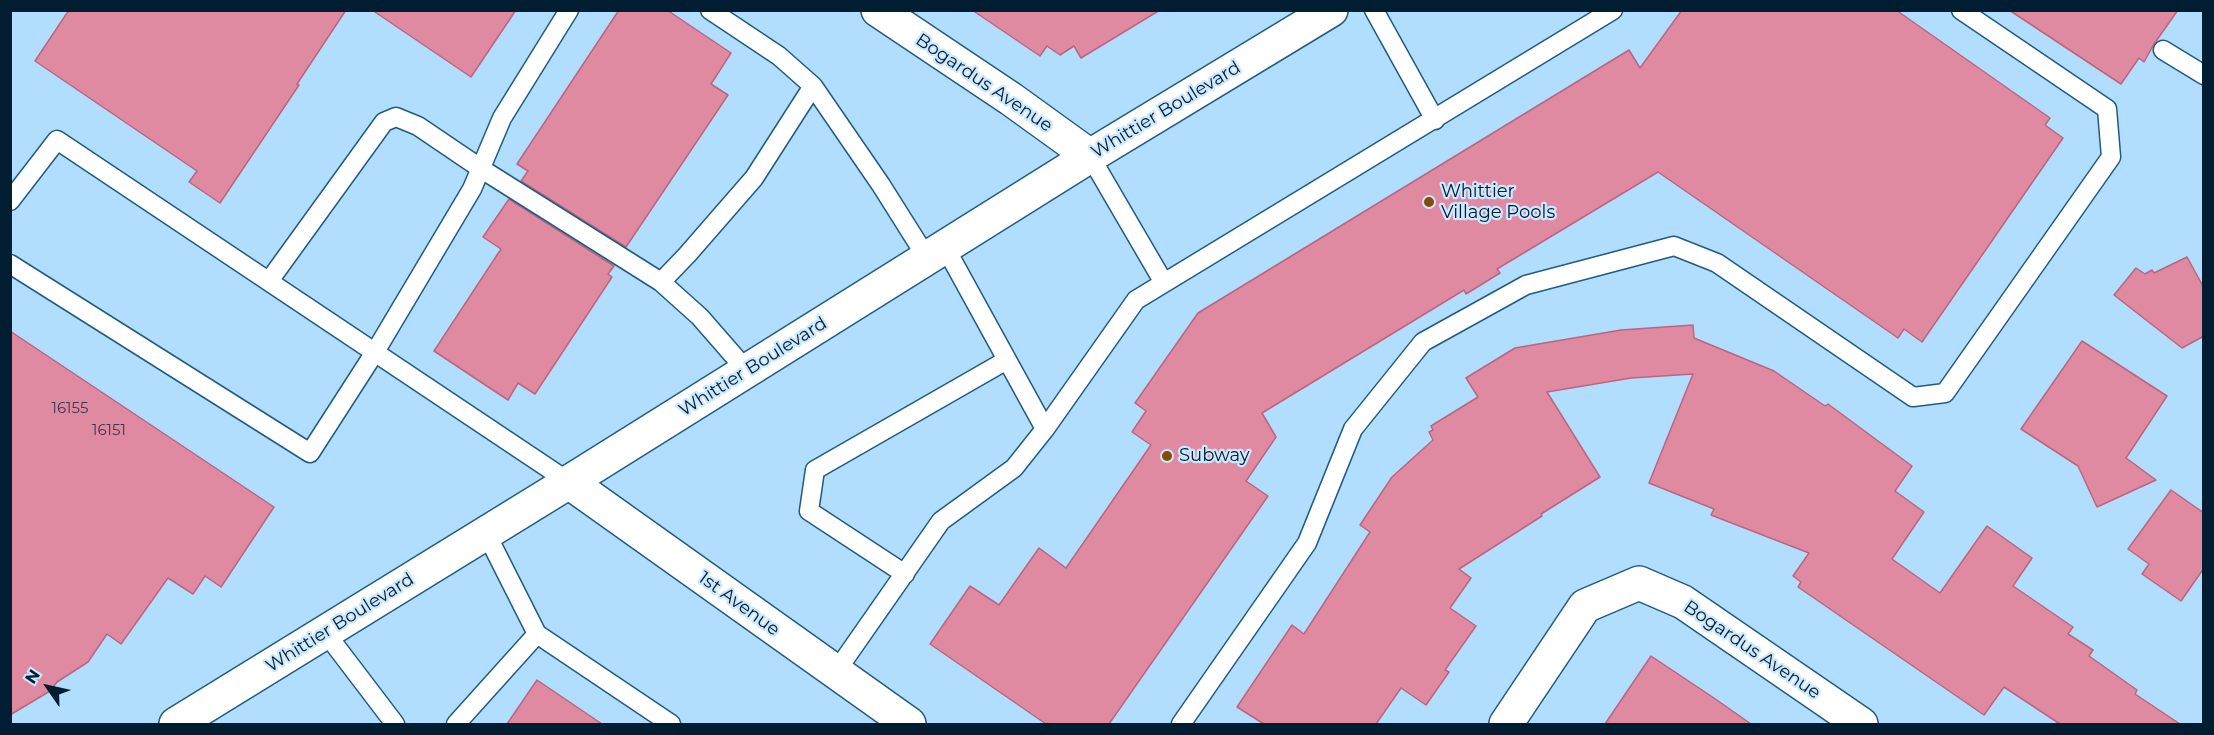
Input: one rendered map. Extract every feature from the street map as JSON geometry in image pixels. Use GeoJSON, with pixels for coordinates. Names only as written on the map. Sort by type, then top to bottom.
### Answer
{"type":"FeatureCollection","features":[{"type":"Feature","properties":{"kind":"main road","name":"Bogardus Avenue"},"geometry":{"type":"LineString","coordinates":[[878,10],[1011,99],[1090,156]]}},
{"type":"Feature","properties":{"kind":"main road","name":"Whittier Boulevard"},"geometry":{"type":"LineString","coordinates":[[176,724],[569,482],[1090,156],[1331,10]]}},
{"type":"Feature","properties":{"kind":"main road","name":"1st Avenue"},"geometry":{"type":"LineString","coordinates":[[569,482],[909,724]]}},
{"type":"Feature","properties":{"kind":"main road","name":"Bogardus Avenue"},"geometry":{"type":"LineString","coordinates":[[1506,724],[1585,606],[1639,583],[1683,602],[1861,724]]}},
{"type":"Feature","properties":{"kind":"lane"},"geometry":{"type":"LineString","coordinates":[[10,264],[310,453],[375,352],[472,189],[502,118],[569,10]]}},
{"type":"Feature","properties":{"kind":"lane"},"geometry":{"type":"LineString","coordinates":[[710,10],[779,56],[813,86],[881,185],[936,252],[1007,360],[1046,429]]}},
{"type":"Feature","properties":{"kind":"lane"},"geometry":{"type":"LineString","coordinates":[[1374,10],[1435,120]]}},
{"type":"Feature","properties":{"kind":"lane"},"geometry":{"type":"LineString","coordinates":[[835,673],[941,521],[1014,468],[1046,429],[1136,300],[1613,10]]}},
{"type":"Feature","properties":{"kind":"lane"},"geometry":{"type":"LineString","coordinates":[[1181,724],[1307,543],[1353,429],[1423,342],[1526,285],[1674,246],[1718,263],[1913,397],[1945,393],[2111,157],[2107,109],[1960,10]]}},
{"type":"Feature","properties":{"kind":"lane"},"geometry":{"type":"LineString","coordinates":[[2163,50],[2204,75]]}},
{"type":"Feature","properties":{"kind":"lane"},"geometry":{"type":"LineString","coordinates":[[661,282],[754,178],[813,86]]}},
{"type":"Feature","properties":{"kind":"lane"},"geometry":{"type":"LineString","coordinates":[[269,281],[384,122],[396,117],[418,126],[480,168],[661,282],[700,317],[747,371]]}},
{"type":"Feature","properties":{"kind":"lane"},"geometry":{"type":"LineString","coordinates":[[10,201],[57,140],[569,482]]}},
{"type":"Feature","properties":{"kind":"lane"},"geometry":{"type":"LineString","coordinates":[[1090,156],[1164,283]]}},
{"type":"Feature","properties":{"kind":"lane"},"geometry":{"type":"LineString","coordinates":[[905,574],[809,511],[814,470],[1007,360]]}},
{"type":"Feature","properties":{"kind":"lane"},"geometry":{"type":"LineString","coordinates":[[486,533],[537,634],[671,724]]}},
{"type":"Feature","properties":{"kind":"lane"},"geometry":{"type":"LineString","coordinates":[[326,632],[395,724]]}},
{"type":"Feature","properties":{"kind":"lane"},"geometry":{"type":"LineString","coordinates":[[456,724],[537,634]]}},
{"type":"Feature","properties":{"kind":"building"},"geometry":{"type":"Polygon","coordinates":[[[69,10],[346,10],[220,203],[189,182],[197,171],[35,61],[69,10]]]}},
{"type":"Feature","properties":{"kind":"building"},"geometry":{"type":"Polygon","coordinates":[[[372,10],[516,10],[471,77],[372,10]]]}},
{"type":"Feature","properties":{"kind":"building"},"geometry":{"type":"Polygon","coordinates":[[[619,10],[667,10],[731,53],[711,84],[728,95],[626,247],[521,181],[528,171],[517,164],[619,10]]]}},
{"type":"Feature","properties":{"kind":"building"},"geometry":{"type":"Polygon","coordinates":[[[972,10],[1160,10],[1081,58],[1074,46],[1060,55],[1047,46],[1040,56],[972,10]]]}},
{"type":"Feature","properties":{"kind":"building"},"geometry":{"type":"Polygon","coordinates":[[[1682,10],[1896,10],[2050,118],[2045,125],[2063,138],[1922,342],[1904,329],[1898,338],[1658,172],[1497,269],[1500,273],[1466,294],[1464,290],[1262,413],[1276,437],[1246,481],[1268,496],[1109,724],[1046,724],[930,644],[970,586],[999,605],[1039,548],[1066,568],[1151,445],[1132,432],[1146,411],[1135,403],[1198,313],[1629,50],[1640,68],[1682,10]]]}},
{"type":"Feature","properties":{"kind":"building"},"geometry":{"type":"Polygon","coordinates":[[[2009,10],[2178,10],[2144,62],[2139,58],[2121,84],[2009,10]]]}},
{"type":"Feature","properties":{"kind":"building"},"geometry":{"type":"Polygon","coordinates":[[[509,199],[614,266],[608,274],[612,277],[535,394],[518,383],[508,400],[434,351],[501,249],[483,237],[509,199]]]}},
{"type":"Feature","properties":{"kind":"building"},"geometry":{"type":"Polygon","coordinates":[[[2187,257],[2204,288],[2204,336],[2182,348],[2114,295],[2136,268],[2145,274],[2152,270],[2154,273],[2187,257]]]}},
{"type":"Feature","properties":{"kind":"building"},"geometry":{"type":"Polygon","coordinates":[[[1693,325],[1694,338],[1774,371],[1825,406],[1828,404],[1912,466],[1895,491],[1924,512],[1892,559],[1940,593],[1987,526],[2032,558],[2013,586],[2073,627],[2068,634],[2093,650],[2089,656],[2137,690],[2135,694],[2180,724],[2060,724],[2004,687],[1984,715],[1798,587],[1801,582],[1793,576],[1809,553],[1711,515],[1714,509],[1649,483],[1693,374],[1631,378],[1547,392],[1600,477],[1459,569],[1471,578],[1450,608],[1476,626],[1445,670],[1449,672],[1426,705],[1401,688],[1376,724],[1264,724],[1237,707],[1292,625],[1304,634],[1370,532],[1360,525],[1392,477],[1433,440],[1429,432],[1433,430],[1431,426],[1478,397],[1466,378],[1515,348],[1621,330],[1693,325]]]}},
{"type":"Feature","properties":{"kind":"building"},"geometry":{"type":"Polygon","coordinates":[[[10,331],[274,507],[221,587],[205,576],[193,594],[168,578],[121,644],[107,634],[88,662],[57,682],[50,691],[10,715],[10,331]]]}},
{"type":"Feature","properties":{"kind":"building"},"geometry":{"type":"Polygon","coordinates":[[[2082,341],[2167,396],[2126,458],[2156,480],[2097,507],[2078,466],[2021,429],[2082,341]]]}},
{"type":"Feature","properties":{"kind":"building"},"geometry":{"type":"Polygon","coordinates":[[[2171,490],[2204,513],[2204,568],[2181,601],[2142,574],[2149,564],[2128,549],[2171,490]]]}},
{"type":"Feature","properties":{"kind":"building"},"geometry":{"type":"Polygon","coordinates":[[[1651,656],[1714,698],[1751,724],[1605,724],[1651,656]]]}},
{"type":"Feature","properties":{"kind":"building"},"geometry":{"type":"Polygon","coordinates":[[[537,680],[602,724],[507,724],[537,680]]]}},
{"type":"Feature","properties":{"kind":"place","name":"Whittier Village Pools"},"geometry":{"type":"Point","coordinates":[1429,202]}},
{"type":"Feature","properties":{"kind":"place","name":"Subway"},"geometry":{"type":"Point","coordinates":[1167,456]}}]}
